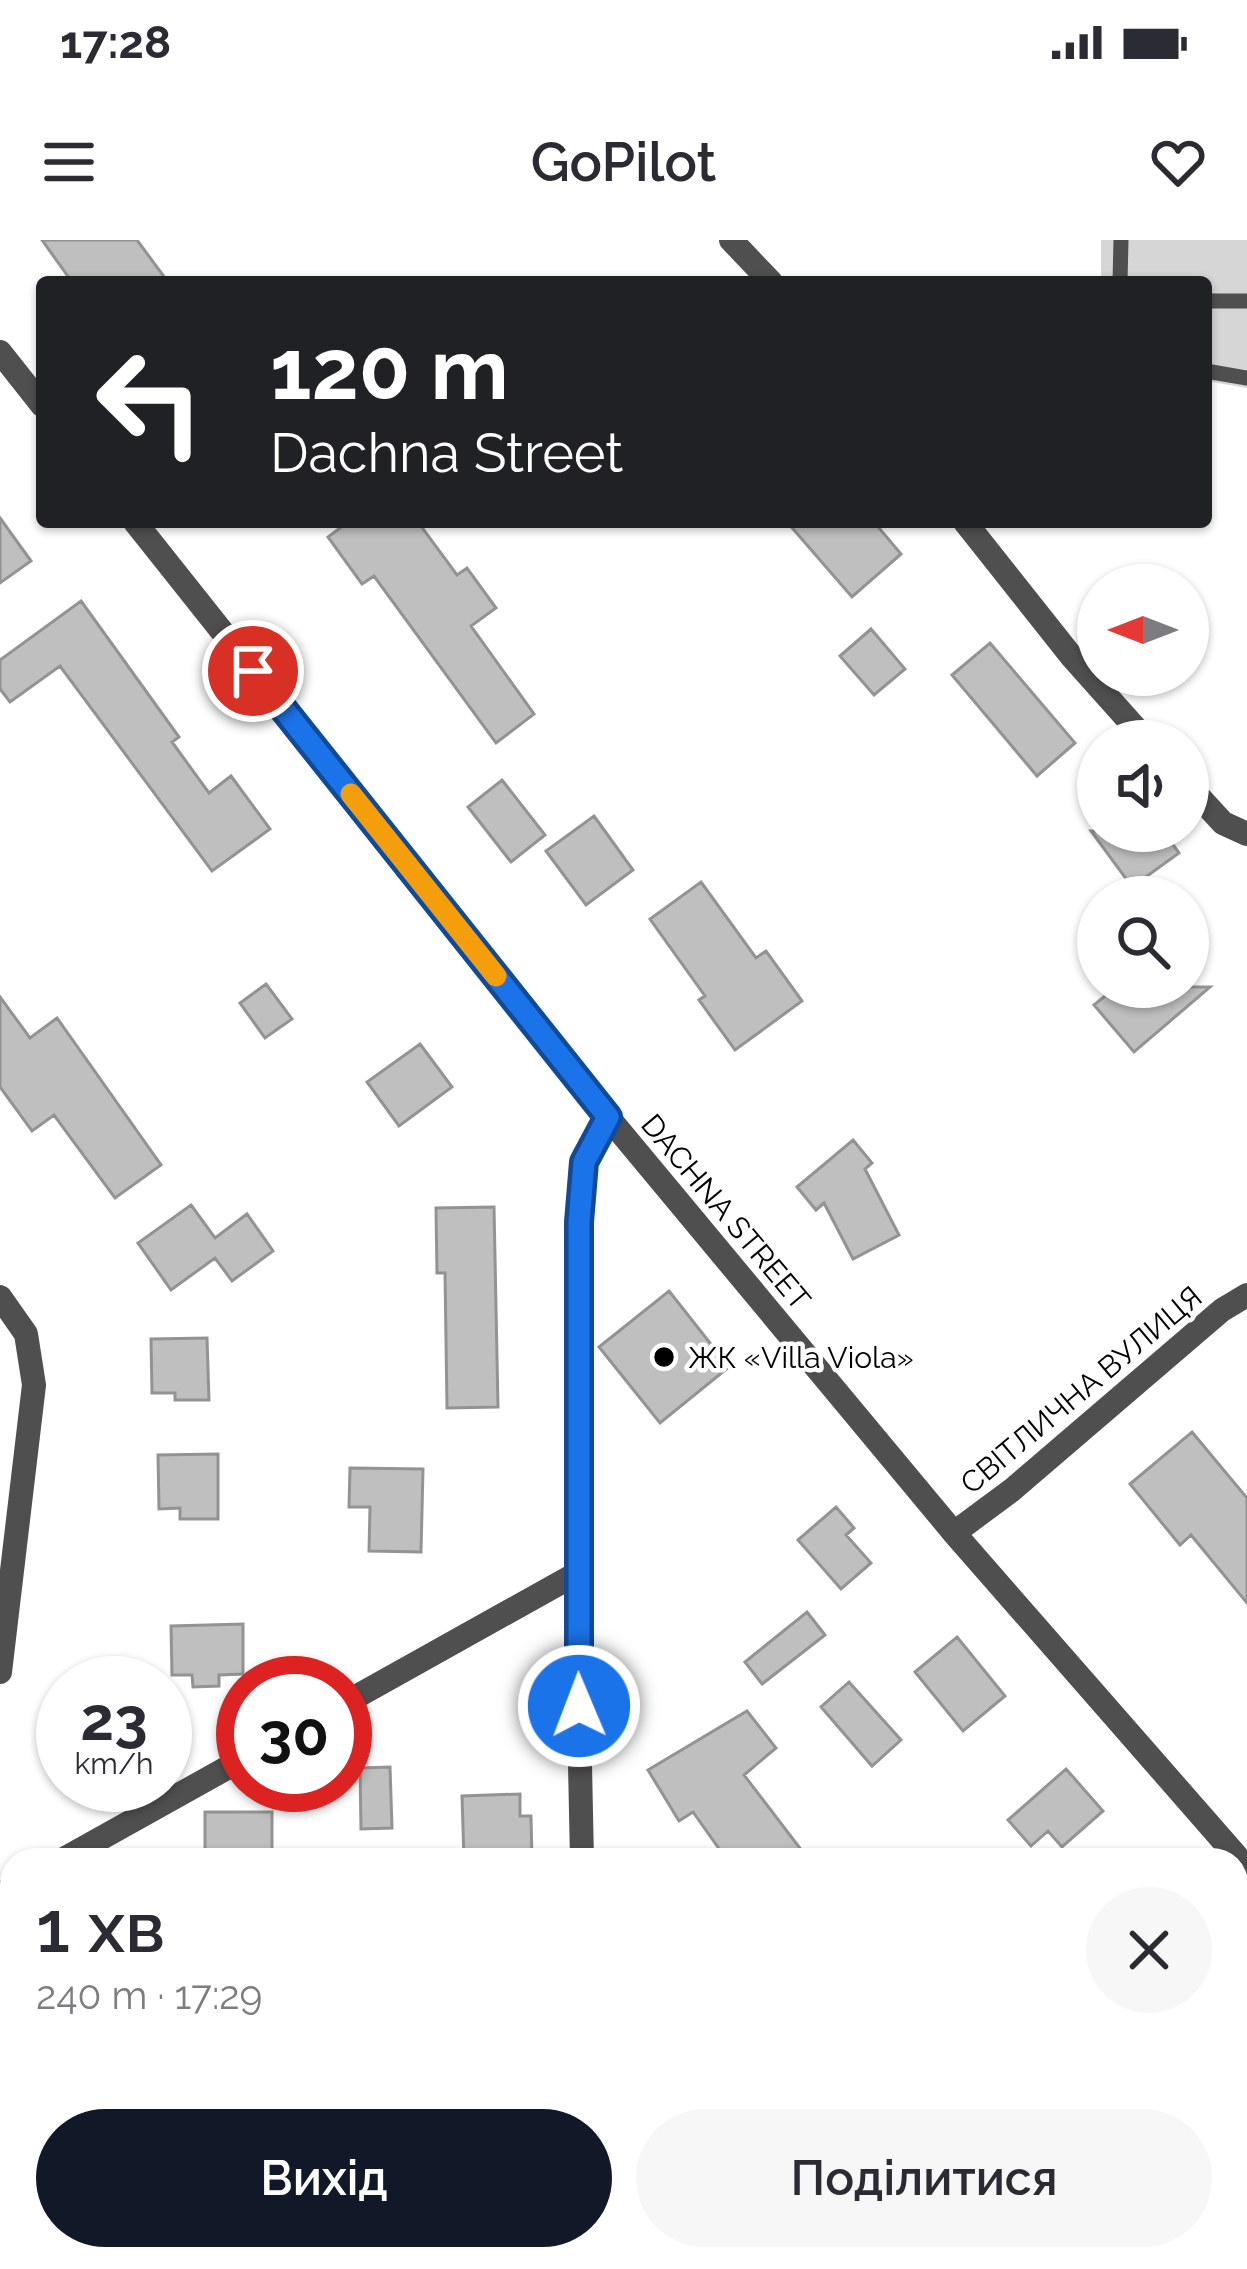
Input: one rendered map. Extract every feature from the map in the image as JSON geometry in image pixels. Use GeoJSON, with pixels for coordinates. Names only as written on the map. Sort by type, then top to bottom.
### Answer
{"type":"FeatureCollection","features":[{"type":"Feature","properties":{"kind":"street"},"geometry":{"type":"LineString","coordinates":[[731,240],[765,276]]}},
{"type":"Feature","properties":{"kind":"street"},"geometry":{"type":"LineString","coordinates":[[0,352],[36,397]]}},
{"type":"Feature","properties":{"kind":"street","name":"DACHNA STREET"},"geometry":{"type":"LineString","coordinates":[[140,528],[608,1117],[954,1533],[1230,1848]]}},
{"type":"Feature","properties":{"kind":"street"},"geometry":{"type":"LineString","coordinates":[[969,528],[1128,720]]}},
{"type":"Feature","properties":{"kind":"street"},"geometry":{"type":"LineString","coordinates":[[1209,808],[1223,823],[1247,834]]}},
{"type":"Feature","properties":{"kind":"street"},"geometry":{"type":"LineString","coordinates":[[582,1848],[577,1574],[580,1206],[584,1162],[608,1117]]}},
{"type":"Feature","properties":{"kind":"street","name":"СВІТЛИЧНА ВУЛИЦЯ"},"geometry":{"type":"LineString","coordinates":[[954,1533],[1012,1490],[1222,1310],[1247,1295]]}},
{"type":"Feature","properties":{"kind":"street"},"geometry":{"type":"LineString","coordinates":[[0,1297],[26,1334],[34,1385],[0,1672]]}},
{"type":"Feature","properties":{"kind":"street"},"geometry":{"type":"LineString","coordinates":[[372,1687],[577,1574]]}},
{"type":"Feature","properties":{"kind":"street"},"geometry":{"type":"LineString","coordinates":[[84,1848],[216,1774]]}},
{"type":"Feature","properties":{"kind":"lane"},"geometry":{"type":"LineString","coordinates":[[1120,276],[1121,240]]}},
{"type":"Feature","properties":{"kind":"lane"},"geometry":{"type":"LineString","coordinates":[[1212,301],[1247,301]]}},
{"type":"Feature","properties":{"kind":"lane"},"geometry":{"type":"LineString","coordinates":[[1212,371],[1247,378]]}},
{"type":"Feature","properties":{"kind":"shaded area"},"geometry":{"type":"Polygon","coordinates":[[[1101,240],[1247,240],[1247,388],[1212,382],[1212,276],[1101,276],[1101,240]]]}},
{"type":"Feature","properties":{"kind":"building"},"geometry":{"type":"Polygon","coordinates":[[[42,240],[137,240],[164,276],[68,276],[42,240]]]}},
{"type":"Feature","properties":{"kind":"building"},"geometry":{"type":"Polygon","coordinates":[[[0,518],[31,561],[0,583],[0,518]]]}},
{"type":"Feature","properties":{"kind":"building"},"geometry":{"type":"Polygon","coordinates":[[[340,528],[422,528],[457,575],[467,568],[496,608],[471,626],[534,714],[496,743],[374,576],[362,584],[328,537],[340,528]]]}},
{"type":"Feature","properties":{"kind":"building"},"geometry":{"type":"Polygon","coordinates":[[[792,528],[879,528],[901,554],[852,597],[792,528]]]}},
{"type":"Feature","properties":{"kind":"building"},"geometry":{"type":"Polygon","coordinates":[[[81,601],[179,737],[172,742],[209,793],[231,776],[270,829],[212,871],[60,666],[10,702],[0,689],[0,660],[81,601]]]}},
{"type":"Feature","properties":{"kind":"building"},"geometry":{"type":"Polygon","coordinates":[[[871,629],[905,669],[874,695],[840,656],[871,629]]]}},
{"type":"Feature","properties":{"kind":"building"},"geometry":{"type":"Polygon","coordinates":[[[990,643],[1075,743],[1037,776],[952,675],[990,643]]]}},
{"type":"Feature","properties":{"kind":"building"},"geometry":{"type":"Polygon","coordinates":[[[502,780],[545,835],[511,862],[468,807],[502,780]]]}},
{"type":"Feature","properties":{"kind":"building"},"geometry":{"type":"Polygon","coordinates":[[[594,816],[633,870],[586,905],[546,851],[594,816]]]}},
{"type":"Feature","properties":{"kind":"building"},"geometry":{"type":"Polygon","coordinates":[[[1106,852],[1179,853],[1147,876],[1124,876],[1106,852]]]}},
{"type":"Feature","properties":{"kind":"building"},"geometry":{"type":"Polygon","coordinates":[[[701,882],[756,958],[766,951],[802,1001],[735,1050],[699,1000],[705,996],[650,919],[701,882]]]}},
{"type":"Feature","properties":{"kind":"building"},"geometry":{"type":"Polygon","coordinates":[[[266,984],[292,1019],[265,1038],[240,1003],[266,984]]]}},
{"type":"Feature","properties":{"kind":"building"},"geometry":{"type":"Polygon","coordinates":[[[0,997],[30,1038],[57,1018],[161,1165],[115,1198],[54,1115],[32,1131],[0,1087],[0,997]]]}},
{"type":"Feature","properties":{"kind":"building"},"geometry":{"type":"Polygon","coordinates":[[[1097,1008],[1185,1008],[1134,1052],[1097,1008]]]}},
{"type":"Feature","properties":{"kind":"building"},"geometry":{"type":"Polygon","coordinates":[[[420,1044],[452,1087],[399,1126],[367,1082],[420,1044]]]}},
{"type":"Feature","properties":{"kind":"building"},"geometry":{"type":"Polygon","coordinates":[[[853,1140],[872,1163],[865,1169],[899,1235],[853,1259],[824,1203],[816,1210],[797,1187],[853,1140]]]}},
{"type":"Feature","properties":{"kind":"building"},"geometry":{"type":"Polygon","coordinates":[[[191,1205],[215,1238],[247,1214],[273,1251],[232,1281],[215,1258],[171,1290],[138,1243],[191,1205]]]}},
{"type":"Feature","properties":{"kind":"building"},"geometry":{"type":"Polygon","coordinates":[[[494,1207],[498,1407],[447,1408],[445,1273],[437,1273],[436,1208],[494,1207]]]}},
{"type":"Feature","properties":{"kind":"building","name":"ЖК «Villa Viola»"},"geometry":{"type":"Polygon","coordinates":[[[669,1291],[729,1367],[660,1423],[599,1347],[669,1291]]]}},
{"type":"Feature","properties":{"kind":"building"},"geometry":{"type":"Polygon","coordinates":[[[207,1338],[209,1400],[175,1400],[175,1393],[152,1393],[151,1339],[207,1338]]]}},
{"type":"Feature","properties":{"kind":"building"},"geometry":{"type":"Polygon","coordinates":[[[1192,1432],[1247,1498],[1247,1603],[1191,1535],[1180,1545],[1130,1484],[1192,1432]]]}},
{"type":"Feature","properties":{"kind":"building"},"geometry":{"type":"Polygon","coordinates":[[[218,1454],[218,1519],[180,1519],[180,1508],[159,1509],[158,1455],[218,1454]]]}},
{"type":"Feature","properties":{"kind":"building"},"geometry":{"type":"Polygon","coordinates":[[[350,1468],[423,1469],[421,1552],[369,1551],[370,1507],[349,1507],[350,1468]]]}},
{"type":"Feature","properties":{"kind":"building"},"geometry":{"type":"Polygon","coordinates":[[[836,1507],[854,1528],[846,1535],[871,1563],[841,1589],[798,1540],[836,1507]]]}},
{"type":"Feature","properties":{"kind":"building"},"geometry":{"type":"Polygon","coordinates":[[[807,1612],[825,1635],[762,1684],[745,1662],[807,1612]]]}},
{"type":"Feature","properties":{"kind":"building"},"geometry":{"type":"Polygon","coordinates":[[[243,1624],[243,1656],[216,1656],[216,1686],[193,1687],[192,1656],[172,1656],[171,1626],[243,1624]]]}},
{"type":"Feature","properties":{"kind":"building"},"geometry":{"type":"Polygon","coordinates":[[[957,1637],[1005,1696],[963,1731],[915,1672],[957,1637]]]}},
{"type":"Feature","properties":{"kind":"building"},"geometry":{"type":"Polygon","coordinates":[[[849,1682],[901,1740],[872,1766],[821,1707],[849,1682]]]}},
{"type":"Feature","properties":{"kind":"building"},"geometry":{"type":"Polygon","coordinates":[[[747,1711],[776,1748],[744,1775],[800,1848],[718,1848],[693,1812],[679,1821],[648,1770],[747,1711]]]}},
{"type":"Feature","properties":{"kind":"building"},"geometry":{"type":"Polygon","coordinates":[[[390,1767],[392,1828],[361,1829],[361,1812],[372,1812],[372,1768],[390,1767]]]}},
{"type":"Feature","properties":{"kind":"building"},"geometry":{"type":"Polygon","coordinates":[[[1066,1769],[1103,1811],[1062,1847],[1048,1831],[1031,1846],[1008,1820],[1066,1769]]]}},
{"type":"Feature","properties":{"kind":"building"},"geometry":{"type":"Polygon","coordinates":[[[520,1794],[520,1816],[531,1816],[532,1848],[464,1848],[462,1796],[520,1794]]]}},
{"type":"Feature","properties":{"kind":"building"},"geometry":{"type":"Polygon","coordinates":[[[205,1812],[272,1812],[272,1848],[205,1848],[205,1812]]]}},
{"type":"Feature","properties":{"kind":"slow traffic"},"geometry":{"type":"LineString","coordinates":[[351,794],[496,976]]}},
{"type":"Feature","properties":{"kind":"place","name":"ЖК «Villa Viola»"},"geometry":{"type":"Point","coordinates":[664,1357]}},
{"type":"Feature","properties":{"kind":"route"},"geometry":{"type":"LineString","coordinates":[[253,671],[608,1117],[584,1162],[579,1222],[579,1706]]}}]}
